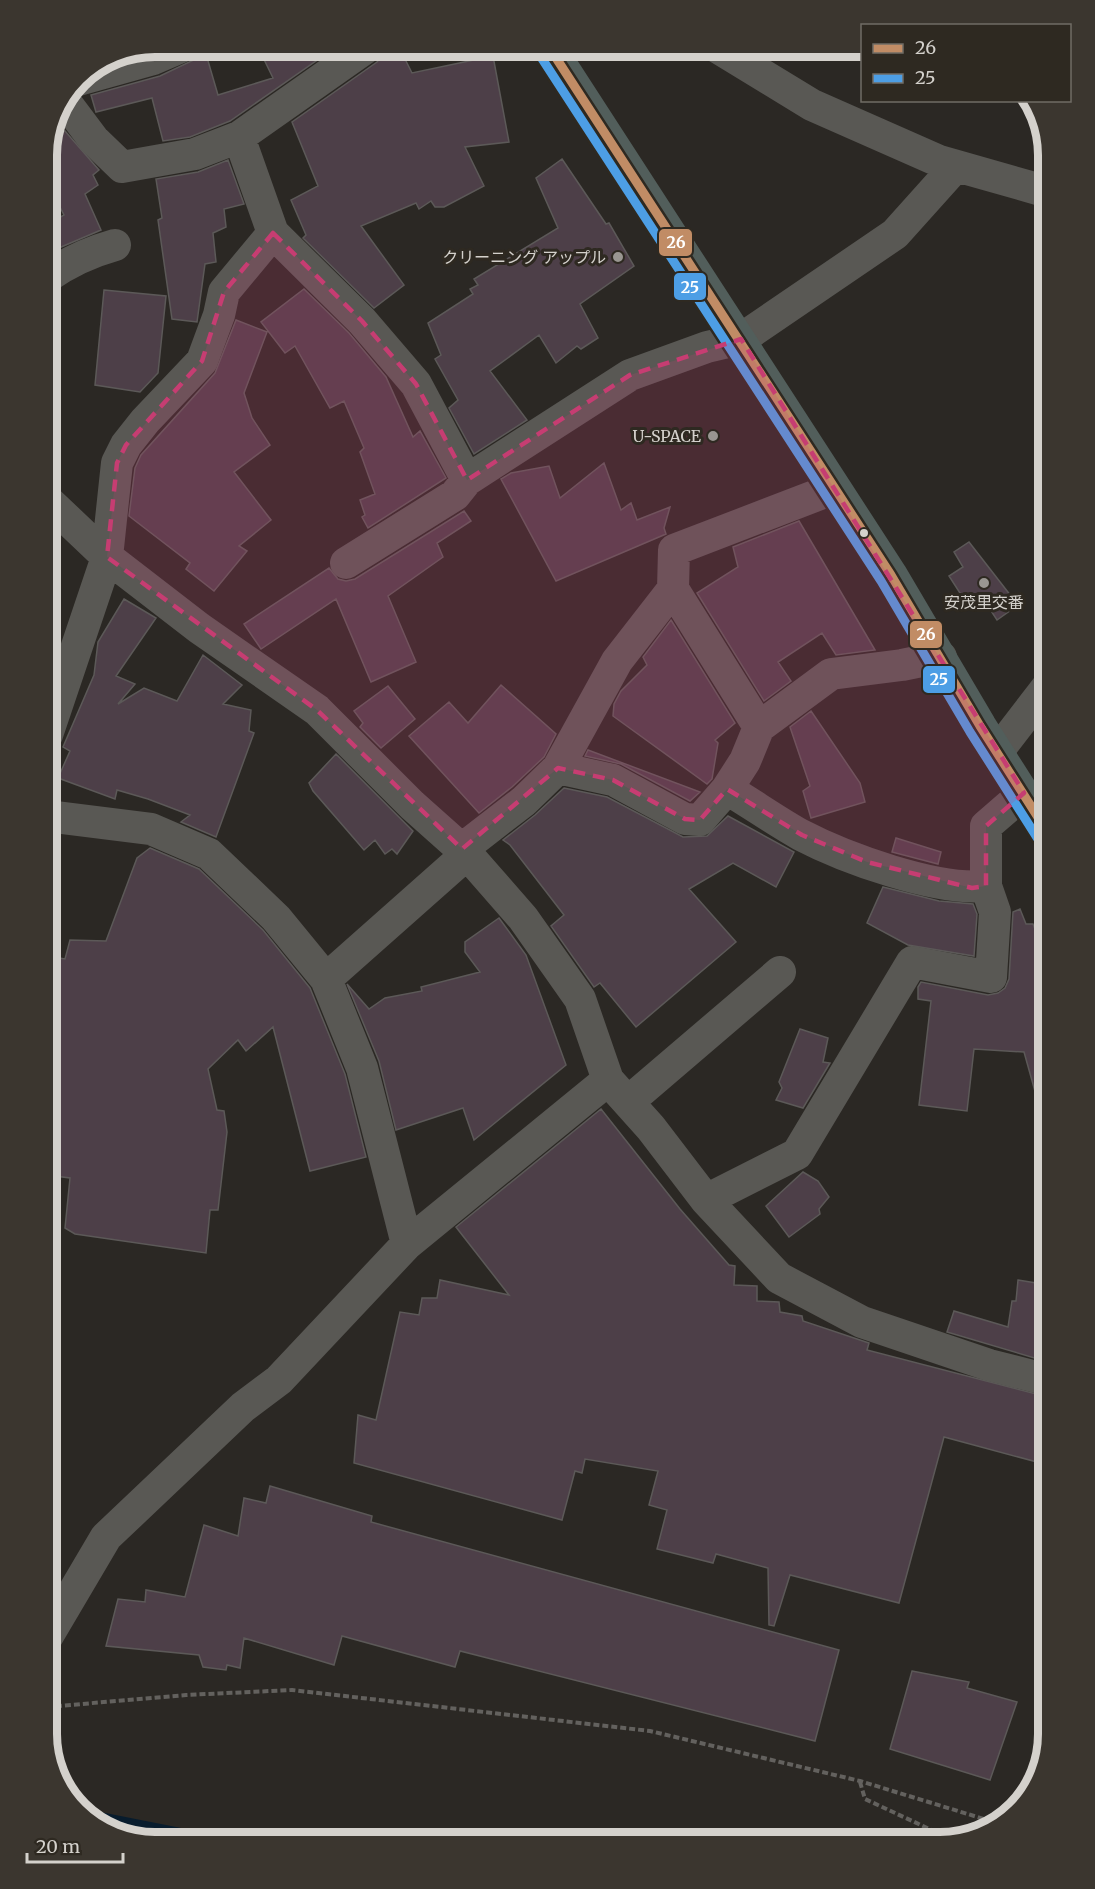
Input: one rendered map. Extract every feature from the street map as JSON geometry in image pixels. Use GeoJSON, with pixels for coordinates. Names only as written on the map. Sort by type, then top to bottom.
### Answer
{"type":"FeatureCollection","features":[{"type":"Feature","properties":{"kind":"highway"},"geometry":{"type":"LineString","coordinates":[[556,57],[741,339],[833,489],[891,575],[980,726],[1038,817]]}},
{"type":"Feature","properties":{"kind":"street"},"geometry":{"type":"LineString","coordinates":[[101,74],[157,57]]}},
{"type":"Feature","properties":{"kind":"street"},"geometry":{"type":"LineString","coordinates":[[70,108],[94,140],[122,167],[195,154],[238,137],[351,57]]}},
{"type":"Feature","properties":{"kind":"street"},"geometry":{"type":"LineString","coordinates":[[733,57],[812,105],[939,161],[1038,189]]}},
{"type":"Feature","properties":{"kind":"street"},"geometry":{"type":"LineString","coordinates":[[238,137],[273,233],[362,321],[416,384],[467,480]]}},
{"type":"Feature","properties":{"kind":"street"},"geometry":{"type":"LineString","coordinates":[[346,563],[455,495],[467,480],[630,375],[707,347],[741,339],[895,234],[956,166]]}},
{"type":"Feature","properties":{"kind":"street"},"geometry":{"type":"LineString","coordinates":[[57,705],[107,557],[117,463],[126,445],[202,361],[224,292],[273,233]]}},
{"type":"Feature","properties":{"kind":"street"},"geometry":{"type":"LineString","coordinates":[[57,271],[93,251],[115,245]]}},
{"type":"Feature","properties":{"kind":"street"},"geometry":{"type":"LineString","coordinates":[[759,727],[673,589],[674,550],[833,489]]}},
{"type":"Feature","properties":{"kind":"street"},"geometry":{"type":"LineString","coordinates":[[57,510],[107,557],[199,628],[317,710],[412,805],[464,851],[523,918],[580,999],[618,1091],[706,1200],[779,1278],[862,1322],[989,1365],[1038,1377]]}},
{"type":"Feature","properties":{"kind":"street"},"geometry":{"type":"LineString","coordinates":[[326,979],[464,851],[524,801],[558,768],[617,661],[673,589]]}},
{"type":"Feature","properties":{"kind":"street"},"geometry":{"type":"LineString","coordinates":[[558,768],[613,780],[685,819],[700,820],[727,789],[745,761],[759,727],[831,674],[902,665],[941,657]]}},
{"type":"Feature","properties":{"kind":"street"},"geometry":{"type":"LineString","coordinates":[[998,751],[1038,699]]}},
{"type":"Feature","properties":{"kind":"street"},"geometry":{"type":"LineString","coordinates":[[727,789],[802,835],[867,862],[928,880],[972,888],[986,886]]}},
{"type":"Feature","properties":{"kind":"street"},"geometry":{"type":"LineString","coordinates":[[706,1200],[797,1154],[912,962],[991,977],[995,912],[986,886],[987,826],[1024,793]]}},
{"type":"Feature","properties":{"kind":"street"},"geometry":{"type":"LineString","coordinates":[[57,817],[151,829],[209,854],[276,918],[326,979],[362,1068],[407,1244]]}},
{"type":"Feature","properties":{"kind":"street"},"geometry":{"type":"LineString","coordinates":[[57,1619],[106,1537],[243,1407],[279,1380],[407,1244],[780,972]]}},
{"type":"Feature","properties":{"kind":"path"},"geometry":{"type":"LineString","coordinates":[[57,1706],[186,1695],[292,1690],[650,1731],[860,1781],[986,1820]]}},
{"type":"Feature","properties":{"kind":"path"},"geometry":{"type":"LineString","coordinates":[[860,1781],[865,1799],[936,1832]]}},
{"type":"Feature","properties":{"kind":"highlighted area"},"geometry":{"type":"Polygon","coordinates":[[[273,233],[362,321],[416,384],[467,480],[630,375],[741,339],[1024,793],[986,826],[986,886],[972,888],[867,862],[802,835],[727,789],[700,820],[685,819],[613,780],[558,768],[462,849],[317,710],[107,557],[117,463],[126,445],[202,361],[224,292],[273,233]]]}},
{"type":"Feature","properties":{"kind":"water"},"geometry":{"type":"Polygon","coordinates":[[[95,1811],[201,1832],[136,1830],[112,1822],[95,1811]]]}},
{"type":"Feature","properties":{"kind":"building"},"geometry":{"type":"Polygon","coordinates":[[[200,57],[207,57],[218,95],[273,78],[263,57],[322,57],[230,121],[190,137],[163,141],[152,98],[96,112],[91,95],[160,76],[200,57]]]}},
{"type":"Feature","properties":{"kind":"building"},"geometry":{"type":"Polygon","coordinates":[[[381,57],[404,57],[412,73],[493,57],[509,142],[465,147],[484,186],[444,207],[435,207],[431,201],[419,209],[416,203],[361,226],[404,285],[374,308],[303,238],[306,235],[291,200],[318,186],[292,122],[381,57]]]}},
{"type":"Feature","properties":{"kind":"building"},"geometry":{"type":"Polygon","coordinates":[[[65,131],[99,170],[93,175],[98,185],[85,194],[101,230],[57,249],[57,219],[64,215],[57,201],[57,149],[59,134],[65,131]]]}},
{"type":"Feature","properties":{"kind":"building"},"geometry":{"type":"Polygon","coordinates":[[[562,159],[606,224],[609,223],[634,266],[580,304],[598,338],[581,349],[577,346],[556,363],[539,335],[490,371],[527,420],[474,454],[449,408],[458,400],[435,359],[441,355],[428,323],[473,294],[470,289],[478,285],[474,279],[558,228],[536,178],[562,159]]]}},
{"type":"Feature","properties":{"kind":"building"},"geometry":{"type":"Polygon","coordinates":[[[228,160],[244,204],[224,209],[226,227],[213,233],[216,262],[205,264],[197,322],[172,319],[158,220],[162,218],[156,179],[198,172],[228,160]]]}},
{"type":"Feature","properties":{"kind":"building"},"geometry":{"type":"Polygon","coordinates":[[[304,289],[349,333],[386,377],[413,437],[420,431],[446,478],[368,528],[362,517],[365,515],[360,500],[375,494],[360,452],[364,448],[344,401],[330,408],[295,346],[285,353],[261,322],[304,289]]]}},
{"type":"Feature","properties":{"kind":"building"},"geometry":{"type":"Polygon","coordinates":[[[104,290],[166,296],[158,373],[140,392],[95,385],[104,290]]]}},
{"type":"Feature","properties":{"kind":"building"},"geometry":{"type":"Polygon","coordinates":[[[236,320],[267,332],[244,393],[252,418],[270,445],[234,472],[271,520],[239,546],[247,551],[214,591],[186,569],[190,563],[129,516],[135,468],[141,455],[215,373],[236,320]]]}},
{"type":"Feature","properties":{"kind":"building"},"geometry":{"type":"Polygon","coordinates":[[[604,463],[621,510],[631,503],[637,520],[670,507],[664,528],[666,534],[556,581],[501,479],[511,473],[549,466],[560,498],[604,463]]]}},
{"type":"Feature","properties":{"kind":"building"},"geometry":{"type":"Polygon","coordinates":[[[464,511],[471,521],[437,543],[443,557],[388,596],[416,662],[371,682],[336,599],[261,649],[244,624],[329,568],[338,579],[346,581],[355,579],[464,511]]]}},
{"type":"Feature","properties":{"kind":"building"},"geometry":{"type":"Polygon","coordinates":[[[799,521],[875,650],[836,655],[822,633],[778,662],[791,681],[764,701],[697,593],[738,567],[733,547],[799,521]]]}},
{"type":"Feature","properties":{"kind":"building"},"geometry":{"type":"Polygon","coordinates":[[[969,542],[1018,605],[997,620],[982,597],[967,604],[949,576],[963,567],[954,552],[969,542]]]}},
{"type":"Feature","properties":{"kind":"building"},"geometry":{"type":"Polygon","coordinates":[[[124,599],[156,618],[116,676],[135,684],[118,704],[144,688],[177,701],[203,655],[242,685],[223,704],[251,710],[249,731],[254,733],[216,837],[181,822],[190,815],[148,799],[117,790],[115,799],[58,778],[70,751],[63,747],[94,675],[98,642],[124,599]]]}},
{"type":"Feature","properties":{"kind":"building"},"geometry":{"type":"Polygon","coordinates":[[[671,620],[735,723],[715,740],[718,743],[712,779],[707,784],[613,716],[614,704],[621,691],[647,665],[643,657],[671,620]]]}},
{"type":"Feature","properties":{"kind":"building"},"geometry":{"type":"Polygon","coordinates":[[[501,685],[556,734],[544,757],[512,787],[479,813],[409,736],[449,702],[468,723],[501,685]]]}},
{"type":"Feature","properties":{"kind":"building"},"geometry":{"type":"Polygon","coordinates":[[[388,686],[415,719],[381,748],[360,727],[363,723],[354,711],[388,686]]]}},
{"type":"Feature","properties":{"kind":"building"},"geometry":{"type":"Polygon","coordinates":[[[811,711],[860,783],[865,802],[811,818],[803,791],[810,786],[790,727],[811,711]]]}},
{"type":"Feature","properties":{"kind":"building"},"geometry":{"type":"Polygon","coordinates":[[[588,750],[700,792],[690,801],[621,764],[585,756],[588,750]]]}},
{"type":"Feature","properties":{"kind":"building"},"geometry":{"type":"Polygon","coordinates":[[[336,754],[413,831],[397,854],[392,849],[385,854],[375,840],[364,850],[313,791],[309,783],[336,754]]]}},
{"type":"Feature","properties":{"kind":"building"},"geometry":{"type":"Polygon","coordinates":[[[564,788],[607,797],[683,837],[707,836],[728,816],[794,852],[776,887],[733,863],[689,889],[736,942],[636,1027],[600,983],[594,987],[551,926],[564,915],[510,845],[503,840],[564,788]]]}},
{"type":"Feature","properties":{"kind":"building"},"geometry":{"type":"Polygon","coordinates":[[[896,838],[941,852],[938,864],[892,852],[896,838]]]}},
{"type":"Feature","properties":{"kind":"building"},"geometry":{"type":"Polygon","coordinates":[[[150,848],[199,869],[263,930],[310,988],[345,1074],[366,1157],[310,1171],[273,1027],[246,1051],[238,1040],[208,1069],[217,1110],[224,1111],[227,1132],[218,1210],[210,1210],[206,1253],[75,1234],[65,1228],[70,1178],[57,1176],[57,958],[65,959],[70,940],[106,941],[137,858],[150,848]]]}},
{"type":"Feature","properties":{"kind":"building"},"geometry":{"type":"Polygon","coordinates":[[[883,887],[939,901],[973,904],[977,914],[974,956],[908,945],[867,923],[883,887]]]}},
{"type":"Feature","properties":{"kind":"building"},"geometry":{"type":"Polygon","coordinates":[[[1020,909],[1026,924],[1033,924],[1038,937],[1038,1102],[1024,1052],[974,1049],[967,1111],[919,1105],[931,1001],[918,999],[918,987],[921,982],[988,995],[998,993],[1005,988],[1009,979],[1013,912],[1020,909]]]}},
{"type":"Feature","properties":{"kind":"building"},"geometry":{"type":"Polygon","coordinates":[[[499,918],[526,955],[566,1065],[474,1140],[463,1108],[396,1130],[379,1061],[347,984],[369,1009],[385,998],[422,991],[421,987],[480,972],[465,952],[465,942],[499,918]]]}},
{"type":"Feature","properties":{"kind":"building"},"geometry":{"type":"Polygon","coordinates":[[[800,1029],[828,1038],[823,1062],[830,1063],[803,1108],[776,1100],[782,1088],[779,1082],[800,1029]]]}},
{"type":"Feature","properties":{"kind":"building"},"geometry":{"type":"Polygon","coordinates":[[[601,1109],[680,1209],[729,1265],[735,1266],[734,1285],[757,1286],[757,1301],[779,1302],[780,1312],[802,1316],[803,1321],[869,1343],[867,1350],[1038,1394],[1038,1462],[944,1437],[899,1603],[790,1575],[774,1626],[769,1625],[768,1568],[716,1554],[713,1563],[657,1549],[667,1510],[649,1505],[658,1471],[585,1459],[582,1473],[575,1471],[562,1520],[354,1463],[358,1415],[376,1420],[400,1312],[419,1315],[422,1298],[437,1298],[440,1280],[509,1295],[456,1227],[601,1109]]]}},
{"type":"Feature","properties":{"kind":"building"},"geometry":{"type":"Polygon","coordinates":[[[803,1172],[818,1181],[829,1197],[819,1209],[820,1214],[789,1237],[766,1206],[803,1172]]]}},
{"type":"Feature","properties":{"kind":"building"},"geometry":{"type":"Polygon","coordinates":[[[1018,1280],[1038,1283],[1038,1359],[947,1332],[954,1311],[1008,1327],[1012,1301],[1016,1301],[1018,1280]]]}},
{"type":"Feature","properties":{"kind":"building"},"geometry":{"type":"Polygon","coordinates":[[[270,1486],[372,1516],[371,1522],[839,1650],[815,1741],[460,1651],[455,1667],[342,1636],[334,1665],[244,1638],[240,1668],[227,1665],[226,1670],[203,1667],[199,1655],[106,1646],[118,1599],[145,1602],[146,1590],[185,1597],[204,1525],[238,1536],[244,1498],[266,1503],[270,1486]]]}},
{"type":"Feature","properties":{"kind":"building"},"geometry":{"type":"Polygon","coordinates":[[[912,1671],[969,1682],[967,1688],[1017,1702],[990,1780],[890,1749],[912,1671]]]}},
{"type":"Feature","properties":{"kind":"transit line","name":"25"},"geometry":{"type":"LineString","coordinates":[[541,57],[881,581],[970,732],[1038,839]]}},
{"type":"Feature","properties":{"kind":"transit line","name":"26"},"geometry":{"type":"LineString","coordinates":[[555,57],[891,575],[980,726],[1038,817]]}},
{"type":"Feature","properties":{"kind":"place","name":"クリーニング アップル"},"geometry":{"type":"Point","coordinates":[618,257]}},
{"type":"Feature","properties":{"kind":"place","name":"U-SPACE"},"geometry":{"type":"Point","coordinates":[713,436]}},
{"type":"Feature","properties":{"kind":"place","name":"安茂里交番"},"geometry":{"type":"Point","coordinates":[984,583]}}]}
